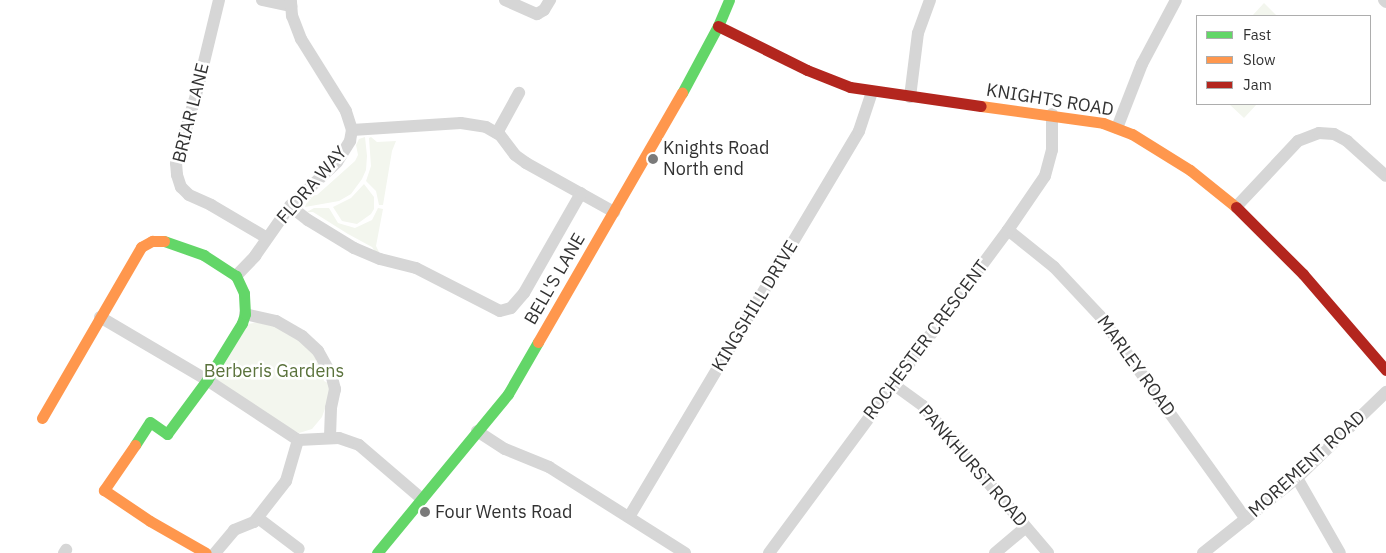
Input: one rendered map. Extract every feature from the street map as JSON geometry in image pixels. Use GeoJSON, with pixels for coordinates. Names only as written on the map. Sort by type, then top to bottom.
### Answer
{"type":"FeatureCollection","features":[{"type":"Feature","properties":{"kind":"street","name":"BRIAR LANE"},"geometry":{"type":"LineString","coordinates":[[219,0],[196,95],[176,163],[177,175],[181,187],[189,195],[211,205],[267,238]]}},
{"type":"Feature","properties":{"kind":"street"},"geometry":{"type":"LineString","coordinates":[[262,0],[291,3]]}},
{"type":"Feature","properties":{"kind":"street"},"geometry":{"type":"LineString","coordinates":[[505,0],[537,14],[544,10],[550,0]]}},
{"type":"Feature","properties":{"kind":"street","name":"BELL'S LANE"},"geometry":{"type":"LineString","coordinates":[[380,549],[508,394],[614,212],[718,26],[729,0]]}},
{"type":"Feature","properties":{"kind":"street"},"geometry":{"type":"LineString","coordinates":[[910,97],[918,32],[930,0]]}},
{"type":"Feature","properties":{"kind":"street"},"geometry":{"type":"LineString","coordinates":[[1117,128],[1146,57],[1176,0]]}},
{"type":"Feature","properties":{"kind":"street","name":"FLORA WAY"},"geometry":{"type":"LineString","coordinates":[[236,276],[290,206],[345,152],[352,130],[346,111],[300,39],[291,3]]}},
{"type":"Feature","properties":{"kind":"street","name":"KNIGHTS ROAD"},"geometry":{"type":"LineString","coordinates":[[718,26],[830,80],[872,92],[1052,114],[1093,121],[1117,128],[1170,156],[1207,182],[1236,207],[1303,274],[1386,370]]}},
{"type":"Feature","properties":{"kind":"street","name":"KINGSHILL DRIVE"},"geometry":{"type":"LineString","coordinates":[[629,517],[859,131],[872,92]]}},
{"type":"Feature","properties":{"kind":"street"},"geometry":{"type":"LineString","coordinates":[[497,133],[520,94]]}},
{"type":"Feature","properties":{"kind":"street","name":"ROCHESTER CRESCENT"},"geometry":{"type":"LineString","coordinates":[[770,553],[1008,230],[1045,176],[1052,150],[1052,114]]}},
{"type":"Feature","properties":{"kind":"street"},"geometry":{"type":"LineString","coordinates":[[352,130],[461,123],[477,124],[497,133],[515,155],[526,164],[614,212]]}},
{"type":"Feature","properties":{"kind":"street"},"geometry":{"type":"LineString","coordinates":[[1236,207],[1298,141],[1319,133],[1334,134],[1348,141],[1386,176]]}},
{"type":"Feature","properties":{"kind":"street"},"geometry":{"type":"LineString","coordinates":[[290,206],[354,248],[380,259],[416,268],[500,311],[511,308],[524,293],[581,193]]}},
{"type":"Feature","properties":{"kind":"street","name":"MARLEY ROAD"},"geometry":{"type":"LineString","coordinates":[[1008,230],[1054,268],[1100,316],[1246,519]]}},
{"type":"Feature","properties":{"kind":"street"},"geometry":{"type":"LineString","coordinates":[[42,418],[141,247],[152,241],[166,241],[219,263],[236,276],[244,293],[245,314],[242,323],[207,380],[167,434],[150,422],[104,490],[150,521],[206,553]]}},
{"type":"Feature","properties":{"kind":"street"},"geometry":{"type":"LineString","coordinates":[[245,314],[276,321],[302,336],[318,351],[330,374],[334,389],[330,438]]}},
{"type":"Feature","properties":{"kind":"street"},"geometry":{"type":"LineString","coordinates":[[100,317],[207,380],[298,440],[346,439],[359,445],[422,499]]}},
{"type":"Feature","properties":{"kind":"street","name":"PANKHURST ROAD"},"geometry":{"type":"LineString","coordinates":[[893,384],[923,406],[1048,553]]}},
{"type":"Feature","properties":{"kind":"street","name":"MOREMENT ROAD"},"geometry":{"type":"LineString","coordinates":[[1203,553],[1297,478],[1386,392]]}},
{"type":"Feature","properties":{"kind":"street"},"geometry":{"type":"LineString","coordinates":[[477,431],[505,449],[538,460],[685,553]]}},
{"type":"Feature","properties":{"kind":"street"},"geometry":{"type":"LineString","coordinates":[[215,553],[234,530],[254,522],[258,518],[287,480],[298,440]]}},
{"type":"Feature","properties":{"kind":"street"},"geometry":{"type":"LineString","coordinates":[[1297,478],[1340,553]]}},
{"type":"Feature","properties":{"kind":"street"},"geometry":{"type":"LineString","coordinates":[[258,518],[299,549]]}},
{"type":"Feature","properties":{"kind":"street"},"geometry":{"type":"LineString","coordinates":[[996,553],[1026,527]]}},
{"type":"Feature","properties":{"kind":"street"},"geometry":{"type":"LineString","coordinates":[[380,549],[394,553]]}},
{"type":"Feature","properties":{"kind":"green space"},"geometry":{"type":"Polygon","coordinates":[[[1264,3],[1276,15],[1253,15],[1264,3]]]}},
{"type":"Feature","properties":{"kind":"green space"},"geometry":{"type":"Polygon","coordinates":[[[1230,105],[1256,105],[1244,118],[1230,105]]]}},
{"type":"Feature","properties":{"kind":"green space"},"geometry":{"type":"Polygon","coordinates":[[[365,137],[366,170],[351,194],[339,201],[305,207],[309,196],[317,195],[355,161],[358,155],[356,145],[359,139],[365,137]]]}},
{"type":"Feature","properties":{"kind":"green space"},"geometry":{"type":"Polygon","coordinates":[[[371,137],[377,142],[396,141],[392,151],[383,205],[379,205],[376,191],[366,181],[371,166],[369,138],[371,137]]]}},
{"type":"Feature","properties":{"kind":"green space"},"geometry":{"type":"Polygon","coordinates":[[[364,184],[374,197],[374,209],[371,214],[357,224],[342,221],[333,207],[351,198],[364,184]]]}},
{"type":"Feature","properties":{"kind":"green space"},"geometry":{"type":"Polygon","coordinates":[[[314,208],[329,208],[338,223],[355,228],[372,220],[378,208],[383,209],[376,246],[379,252],[376,253],[372,247],[313,212],[307,212],[314,208]]]}},
{"type":"Feature","properties":{"kind":"green space","name":"Berberis Gardens"},"geometry":{"type":"Polygon","coordinates":[[[258,322],[271,323],[310,348],[319,365],[324,381],[330,384],[329,397],[322,417],[312,429],[299,433],[286,427],[221,385],[216,378],[248,324],[258,322]]]}},
{"type":"Feature","properties":{"kind":"traffic: fast"},"geometry":{"type":"LineString","coordinates":[[682,93],[718,26],[729,0]]}},
{"type":"Feature","properties":{"kind":"traffic: fast"},"geometry":{"type":"LineString","coordinates":[[135,445],[150,422],[167,434],[207,380],[242,323],[245,314],[244,293],[236,276],[204,255],[164,241]]}},
{"type":"Feature","properties":{"kind":"traffic: fast"},"geometry":{"type":"LineString","coordinates":[[377,553],[508,394],[538,342]]}},
{"type":"Feature","properties":{"kind":"traffic: slow"},"geometry":{"type":"LineString","coordinates":[[538,342],[682,93]]}},
{"type":"Feature","properties":{"kind":"traffic: slow"},"geometry":{"type":"LineString","coordinates":[[981,106],[1103,123],[1132,134],[1190,170],[1236,207]]}},
{"type":"Feature","properties":{"kind":"traffic: slow"},"geometry":{"type":"LineString","coordinates":[[42,418],[141,247],[152,241],[164,241]]}},
{"type":"Feature","properties":{"kind":"traffic: slow"},"geometry":{"type":"LineString","coordinates":[[135,445],[104,490],[150,521],[206,553]]}},
{"type":"Feature","properties":{"kind":"traffic: jam"},"geometry":{"type":"LineString","coordinates":[[718,26],[807,70],[850,87],[981,106]]}},
{"type":"Feature","properties":{"kind":"traffic: jam"},"geometry":{"type":"LineString","coordinates":[[1236,207],[1303,274],[1386,370]]}},
{"type":"Feature","properties":{"kind":"place","name":"Knights Road North end"},"geometry":{"type":"Point","coordinates":[653,159]}},
{"type":"Feature","properties":{"kind":"place","name":"Four Wents Road"},"geometry":{"type":"Point","coordinates":[425,512]}}]}
